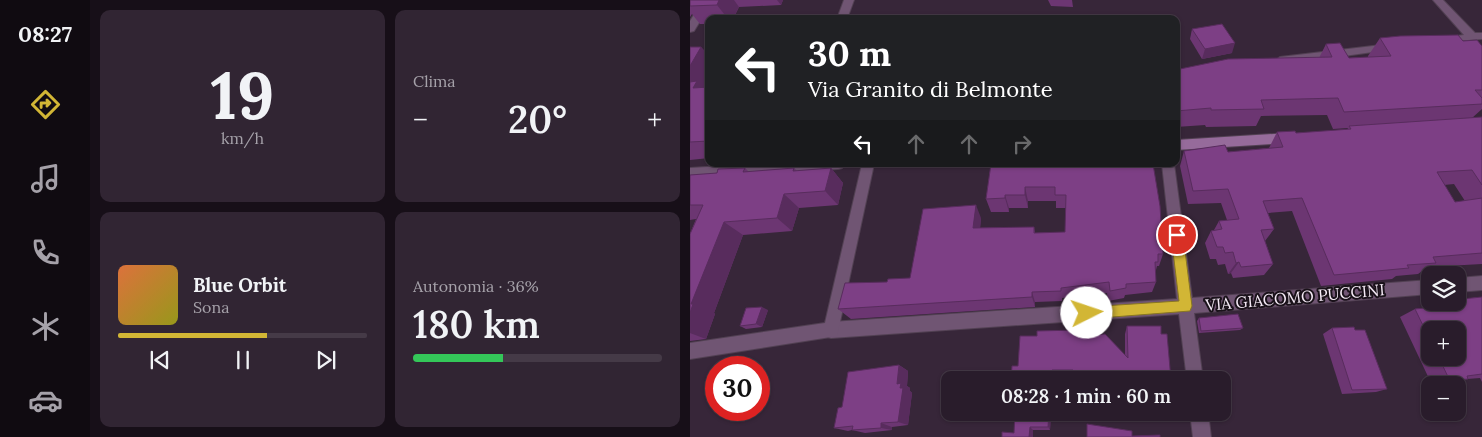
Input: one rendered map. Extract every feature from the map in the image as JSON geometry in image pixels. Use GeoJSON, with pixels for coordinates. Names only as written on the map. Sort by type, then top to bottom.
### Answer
{"type":"FeatureCollection","features":[{"type":"Feature","properties":{"kind":"main road"},"geometry":{"type":"LineString","coordinates":[[1180,144],[1304,137]]}},
{"type":"Feature","properties":{"kind":"street"},"geometry":{"type":"LineString","coordinates":[[690,30],[708,0]]}},
{"type":"Feature","properties":{"kind":"street"},"geometry":{"type":"LineString","coordinates":[[843,15],[849,0]]}},
{"type":"Feature","properties":{"kind":"street"},"geometry":{"type":"LineString","coordinates":[[1438,0],[1477,36]]}},
{"type":"Feature","properties":{"kind":"street"},"geometry":{"type":"LineString","coordinates":[[1435,41],[1477,36]]}},
{"type":"Feature","properties":{"kind":"street"},"geometry":{"type":"LineString","coordinates":[[1454,39],[1465,53]]}},
{"type":"Feature","properties":{"kind":"street"},"geometry":{"type":"LineString","coordinates":[[1266,62],[1406,45]]}},
{"type":"Feature","properties":{"kind":"street"},"geometry":{"type":"LineString","coordinates":[[690,173],[776,167]]}},
{"type":"Feature","properties":{"kind":"street"},"geometry":{"type":"LineString","coordinates":[[831,330],[867,167]]}},
{"type":"Feature","properties":{"kind":"street"},"geometry":{"type":"LineString","coordinates":[[1168,167],[1194,371]]}},
{"type":"Feature","properties":{"kind":"street"},"geometry":{"type":"LineString","coordinates":[[1466,283],[1482,282]]}},
{"type":"Feature","properties":{"kind":"street","name":"VIA GIACOMO PUCCINI"},"geometry":{"type":"LineString","coordinates":[[690,350],[831,330],[1421,288]]}},
{"type":"Feature","properties":{"kind":"street"},"geometry":{"type":"LineString","coordinates":[[1200,421],[1202,437]]}},
{"type":"Feature","properties":{"kind":"building"},"geometry":{"type":"Polygon","coordinates":[[[690,0],[719,0],[717,5],[690,6],[690,0]]]}},
{"type":"Feature","properties":{"kind":"building"},"geometry":{"type":"Polygon","coordinates":[[[1222,24],[1235,43],[1205,49],[1192,29],[1222,24]]]}},
{"type":"Feature","properties":{"kind":"building"},"geometry":{"type":"Polygon","coordinates":[[[1458,35],[1463,41],[1477,40],[1482,46],[1482,90],[1475,90],[1482,98],[1482,104],[1344,112],[1338,98],[1261,100],[1264,109],[1211,110],[1211,108],[1180,111],[1180,69],[1228,59],[1332,57],[1326,44],[1340,43],[1349,58],[1391,56],[1380,38],[1458,35]]]}},
{"type":"Feature","properties":{"kind":"building"},"geometry":{"type":"Polygon","coordinates":[[[690,47],[701,47],[690,66],[690,47]]]}},
{"type":"Feature","properties":{"kind":"building"},"geometry":{"type":"Polygon","coordinates":[[[697,81],[693,88],[705,87],[705,141],[690,142],[690,82],[697,81]]]}},
{"type":"Feature","properties":{"kind":"building"},"geometry":{"type":"Polygon","coordinates":[[[1482,117],[1482,185],[1472,170],[1437,172],[1455,202],[1482,198],[1482,253],[1433,257],[1436,263],[1407,265],[1409,268],[1334,275],[1302,198],[1263,201],[1274,229],[1261,230],[1273,264],[1241,267],[1239,262],[1236,263],[1233,252],[1225,253],[1223,247],[1217,247],[1211,231],[1222,229],[1219,221],[1239,219],[1228,189],[1193,191],[1184,151],[1225,145],[1228,152],[1283,147],[1277,132],[1295,131],[1296,133],[1351,129],[1349,126],[1482,117]]]}},
{"type":"Feature","properties":{"kind":"building"},"geometry":{"type":"Polygon","coordinates":[[[991,167],[1154,167],[1160,206],[1163,254],[1158,254],[1158,262],[1155,262],[1156,282],[1126,284],[1126,288],[1110,291],[1109,282],[1061,288],[1061,291],[1032,292],[1032,297],[838,309],[845,283],[887,282],[888,279],[910,278],[923,209],[976,205],[973,228],[1034,227],[1034,233],[1065,232],[1066,195],[1055,195],[1055,187],[1025,187],[1025,195],[1005,195],[1005,198],[986,199],[991,167]]]}},
{"type":"Feature","properties":{"kind":"building"},"geometry":{"type":"Polygon","coordinates":[[[745,168],[743,172],[794,168],[793,171],[831,168],[825,191],[784,194],[777,218],[724,222],[691,304],[693,304],[690,313],[690,234],[703,205],[690,205],[690,175],[717,173],[718,169],[745,168]]]}},
{"type":"Feature","properties":{"kind":"building"},"geometry":{"type":"Polygon","coordinates":[[[1482,297],[1482,374],[1467,376],[1468,379],[1466,379],[1466,376],[1448,376],[1443,366],[1466,366],[1466,321],[1421,321],[1415,309],[1421,308],[1421,311],[1466,311],[1466,299],[1482,297]]]}},
{"type":"Feature","properties":{"kind":"building"},"geometry":{"type":"Polygon","coordinates":[[[762,307],[756,324],[740,326],[746,308],[762,307]]]}},
{"type":"Feature","properties":{"kind":"building"},"geometry":{"type":"Polygon","coordinates":[[[1238,314],[1243,328],[1201,331],[1199,318],[1238,314]]]}},
{"type":"Feature","properties":{"kind":"building"},"geometry":{"type":"Polygon","coordinates":[[[1127,326],[1161,326],[1161,334],[1167,334],[1170,371],[1012,371],[1012,366],[1018,366],[1020,336],[1037,336],[1037,331],[1078,330],[1078,327],[1093,327],[1093,335],[1105,334],[1128,358],[1127,326]]]}},
{"type":"Feature","properties":{"kind":"building"},"geometry":{"type":"Polygon","coordinates":[[[1354,327],[1355,330],[1365,330],[1387,389],[1352,390],[1332,328],[1354,327]]]}},
{"type":"Feature","properties":{"kind":"building"},"geometry":{"type":"Polygon","coordinates":[[[899,365],[897,384],[901,383],[900,388],[903,388],[898,422],[881,423],[881,428],[852,430],[853,426],[834,428],[838,408],[842,407],[848,372],[899,365]]]}},
{"type":"Feature","properties":{"kind":"building"},"geometry":{"type":"Polygon","coordinates":[[[1015,421],[1048,421],[1048,427],[1030,427],[1029,437],[1002,437],[1002,432],[1014,433],[1015,421]]]}},
{"type":"Feature","properties":{"kind":"building"},"geometry":{"type":"Polygon","coordinates":[[[1087,424],[1132,431],[1132,436],[1160,435],[1160,437],[1087,437],[1087,424]]]}},
{"type":"Feature","properties":{"kind":"route"},"geometry":{"type":"LineString","coordinates":[[1087,313],[1186,306],[1177,235]]}}]}
